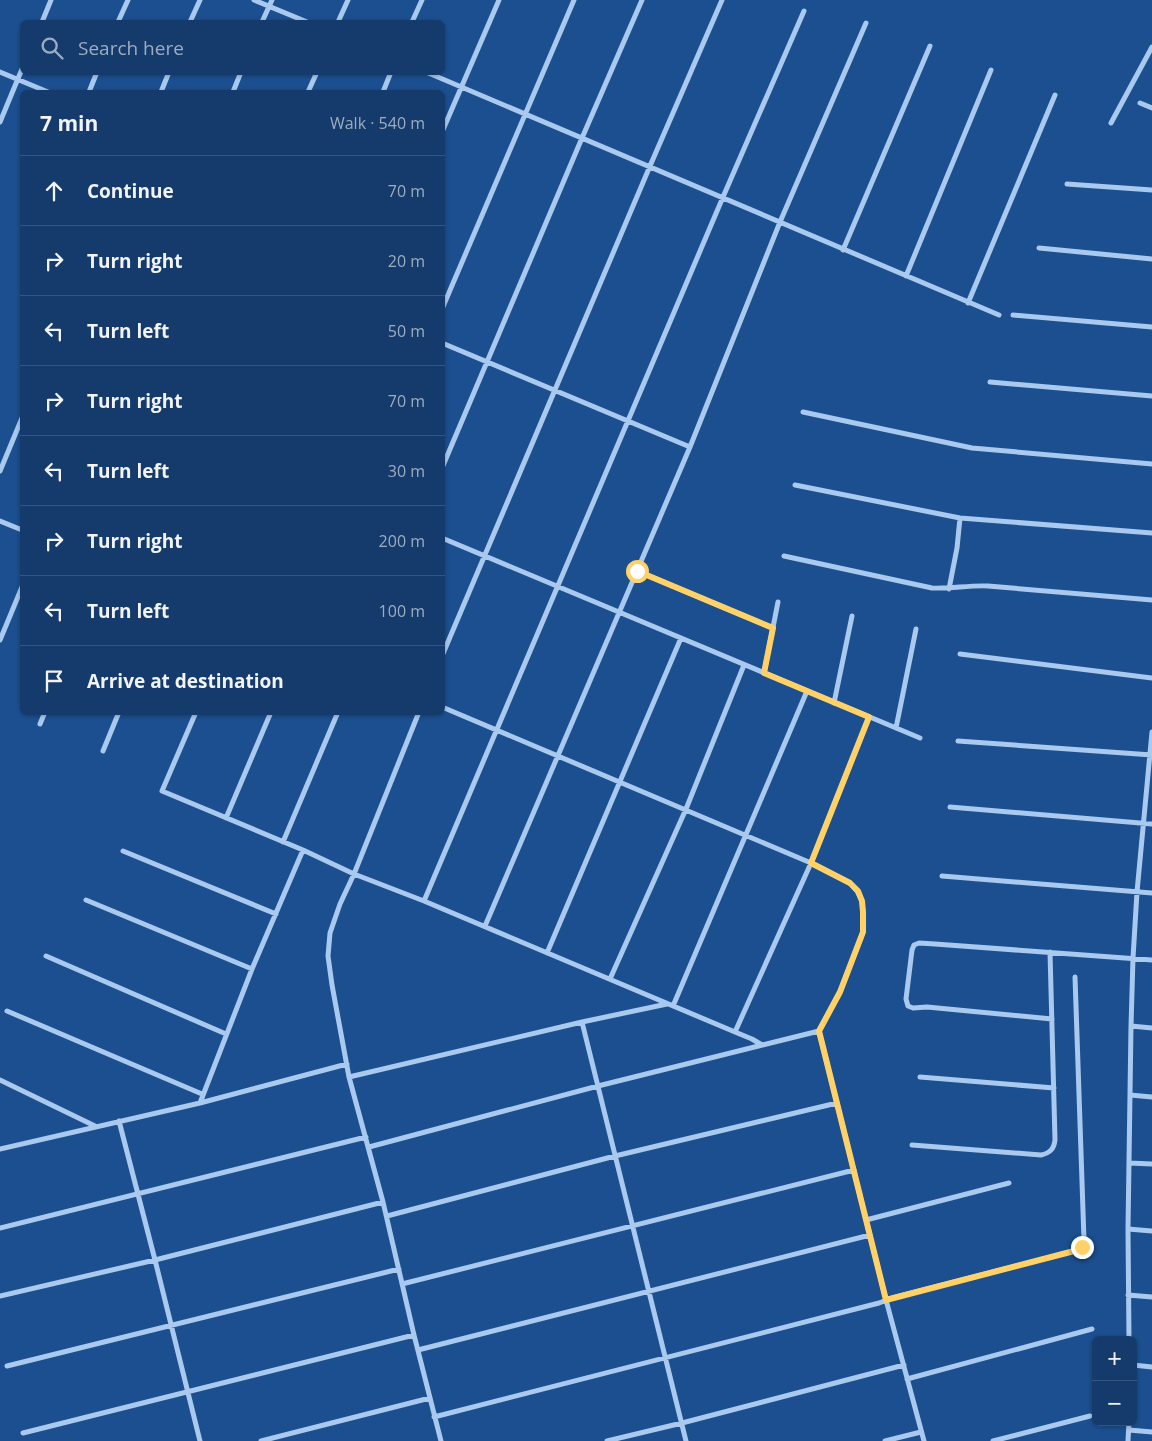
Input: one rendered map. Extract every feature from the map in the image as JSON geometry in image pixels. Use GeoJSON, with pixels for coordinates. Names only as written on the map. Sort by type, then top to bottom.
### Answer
{"type":"FeatureCollection","features":[{"type":"Feature","properties":{"kind":"street"},"geometry":{"type":"LineString","coordinates":[[43,20],[51,0]]}},
{"type":"Feature","properties":{"kind":"street"},"geometry":{"type":"LineString","coordinates":[[119,20],[128,0]]}},
{"type":"Feature","properties":{"kind":"street"},"geometry":{"type":"LineString","coordinates":[[191,20],[200,0]]}},
{"type":"Feature","properties":{"kind":"street"},"geometry":{"type":"LineString","coordinates":[[254,0],[302,20]]}},
{"type":"Feature","properties":{"kind":"street"},"geometry":{"type":"LineString","coordinates":[[263,20],[272,0]]}},
{"type":"Feature","properties":{"kind":"street"},"geometry":{"type":"LineString","coordinates":[[339,20],[348,0]]}},
{"type":"Feature","properties":{"kind":"street"},"geometry":{"type":"LineString","coordinates":[[413,20],[422,0]]}},
{"type":"Feature","properties":{"kind":"street"},"geometry":{"type":"LineString","coordinates":[[445,125],[499,0]]}},
{"type":"Feature","properties":{"kind":"street"},"geometry":{"type":"LineString","coordinates":[[445,302],[574,0]]}},
{"type":"Feature","properties":{"kind":"street"},"geometry":{"type":"LineString","coordinates":[[445,461],[642,0]]}},
{"type":"Feature","properties":{"kind":"street"},"geometry":{"type":"LineString","coordinates":[[445,649],[722,0]]}},
{"type":"Feature","properties":{"kind":"street"},"geometry":{"type":"LineString","coordinates":[[424,901],[804,11]]}},
{"type":"Feature","properties":{"kind":"street"},"geometry":{"type":"LineString","coordinates":[[485,926],[690,447],[780,222],[866,23]]}},
{"type":"Feature","properties":{"kind":"street"},"geometry":{"type":"LineString","coordinates":[[843,250],[930,46]]}},
{"type":"Feature","properties":{"kind":"street"},"geometry":{"type":"LineString","coordinates":[[1111,123],[1152,46]]}},
{"type":"Feature","properties":{"kind":"street"},"geometry":{"type":"LineString","coordinates":[[906,276],[991,70]]}},
{"type":"Feature","properties":{"kind":"street"},"geometry":{"type":"LineString","coordinates":[[0,72],[43,90]]}},
{"type":"Feature","properties":{"kind":"street"},"geometry":{"type":"LineString","coordinates":[[0,122],[20,74]]}},
{"type":"Feature","properties":{"kind":"street"},"geometry":{"type":"LineString","coordinates":[[90,90],[97,75]]}},
{"type":"Feature","properties":{"kind":"street"},"geometry":{"type":"LineString","coordinates":[[162,90],[169,75]]}},
{"type":"Feature","properties":{"kind":"street"},"geometry":{"type":"LineString","coordinates":[[234,90],[240,75]]}},
{"type":"Feature","properties":{"kind":"street"},"geometry":{"type":"LineString","coordinates":[[309,90],[316,75]]}},
{"type":"Feature","properties":{"kind":"street"},"geometry":{"type":"LineString","coordinates":[[384,90],[390,75]]}},
{"type":"Feature","properties":{"kind":"street"},"geometry":{"type":"LineString","coordinates":[[433,75],[999,315]]}},
{"type":"Feature","properties":{"kind":"street"},"geometry":{"type":"LineString","coordinates":[[968,303],[1055,95]]}},
{"type":"Feature","properties":{"kind":"street"},"geometry":{"type":"LineString","coordinates":[[1140,103],[1152,108]]}},
{"type":"Feature","properties":{"kind":"street"},"geometry":{"type":"LineString","coordinates":[[1067,184],[1152,190]]}},
{"type":"Feature","properties":{"kind":"street"},"geometry":{"type":"LineString","coordinates":[[1039,248],[1152,260]]}},
{"type":"Feature","properties":{"kind":"street"},"geometry":{"type":"LineString","coordinates":[[1013,315],[1152,327]]}},
{"type":"Feature","properties":{"kind":"street"},"geometry":{"type":"LineString","coordinates":[[445,344],[690,447]]}},
{"type":"Feature","properties":{"kind":"street"},"geometry":{"type":"LineString","coordinates":[[990,382],[1152,396]]}},
{"type":"Feature","properties":{"kind":"street"},"geometry":{"type":"LineString","coordinates":[[804,412],[972,448],[1152,464]]}},
{"type":"Feature","properties":{"kind":"street"},"geometry":{"type":"LineString","coordinates":[[0,471],[20,423]]}},
{"type":"Feature","properties":{"kind":"street"},"geometry":{"type":"LineString","coordinates":[[795,484],[960,518],[1152,533]]}},
{"type":"Feature","properties":{"kind":"street"},"geometry":{"type":"LineString","coordinates":[[949,589],[960,518]]}},
{"type":"Feature","properties":{"kind":"street"},"geometry":{"type":"LineString","coordinates":[[0,521],[20,529]]}},
{"type":"Feature","properties":{"kind":"street"},"geometry":{"type":"LineString","coordinates":[[445,539],[920,738]]}},
{"type":"Feature","properties":{"kind":"street"},"geometry":{"type":"LineString","coordinates":[[784,556],[932,588],[949,589],[974,585],[1152,600]]}},
{"type":"Feature","properties":{"kind":"street"},"geometry":{"type":"LineString","coordinates":[[637,571],[773,628]]}},
{"type":"Feature","properties":{"kind":"street"},"geometry":{"type":"LineString","coordinates":[[0,640],[20,593]]}},
{"type":"Feature","properties":{"kind":"street"},"geometry":{"type":"LineString","coordinates":[[764,673],[778,602]]}},
{"type":"Feature","properties":{"kind":"street"},"geometry":{"type":"LineString","coordinates":[[834,703],[852,616]]}},
{"type":"Feature","properties":{"kind":"street"},"geometry":{"type":"LineString","coordinates":[[896,728],[916,629]]}},
{"type":"Feature","properties":{"kind":"street"},"geometry":{"type":"LineString","coordinates":[[547,953],[681,638]]}},
{"type":"Feature","properties":{"kind":"street"},"geometry":{"type":"LineString","coordinates":[[960,654],[1152,678]]}},
{"type":"Feature","properties":{"kind":"street"},"geometry":{"type":"LineString","coordinates":[[610,979],[686,809],[744,665]]}},
{"type":"Feature","properties":{"kind":"street"},"geometry":{"type":"LineString","coordinates":[[671,1005],[808,691]]}},
{"type":"Feature","properties":{"kind":"street"},"geometry":{"type":"LineString","coordinates":[[445,708],[747,834],[850,883],[858,891],[862,901],[863,932],[840,992],[819,1031],[886,1300],[924,1441]]}},
{"type":"Feature","properties":{"kind":"street"},"geometry":{"type":"LineString","coordinates":[[40,724],[44,715]]}},
{"type":"Feature","properties":{"kind":"street"},"geometry":{"type":"LineString","coordinates":[[103,751],[118,715]]}},
{"type":"Feature","properties":{"kind":"street"},"geometry":{"type":"LineString","coordinates":[[195,715],[162,791],[303,850],[354,874],[485,926],[752,1039],[762,1045]]}},
{"type":"Feature","properties":{"kind":"street"},"geometry":{"type":"LineString","coordinates":[[226,818],[269,715]]}},
{"type":"Feature","properties":{"kind":"street"},"geometry":{"type":"LineString","coordinates":[[283,842],[337,715]]}},
{"type":"Feature","properties":{"kind":"street"},"geometry":{"type":"LineString","coordinates":[[418,715],[354,874],[340,904],[330,932],[328,956],[349,1077],[387,1216],[398,1269],[441,1441]]}},
{"type":"Feature","properties":{"kind":"street"},"geometry":{"type":"LineString","coordinates":[[734,1032],[811,863],[869,717]]}},
{"type":"Feature","properties":{"kind":"street"},"geometry":{"type":"LineString","coordinates":[[1129,1336],[1128,1229],[1133,958],[1137,892],[1152,732]]}},
{"type":"Feature","properties":{"kind":"street"},"geometry":{"type":"LineString","coordinates":[[958,741],[1151,755]]}},
{"type":"Feature","properties":{"kind":"street"},"geometry":{"type":"LineString","coordinates":[[950,807],[1152,824]]}},
{"type":"Feature","properties":{"kind":"street"},"geometry":{"type":"LineString","coordinates":[[123,850],[276,914]]}},
{"type":"Feature","properties":{"kind":"street"},"geometry":{"type":"LineString","coordinates":[[200,1103],[252,969],[303,850]]}},
{"type":"Feature","properties":{"kind":"street"},"geometry":{"type":"LineString","coordinates":[[942,876],[1152,893]]}},
{"type":"Feature","properties":{"kind":"street"},"geometry":{"type":"LineString","coordinates":[[86,900],[252,969]]}},
{"type":"Feature","properties":{"kind":"street"},"geometry":{"type":"LineString","coordinates":[[1052,1018],[927,1007],[913,1008],[908,1006],[906,999],[914,945],[919,943],[1152,960]]}},
{"type":"Feature","properties":{"kind":"street"},"geometry":{"type":"LineString","coordinates":[[912,1145],[1041,1155],[1048,1153],[1054,1145],[1050,952]]}},
{"type":"Feature","properties":{"kind":"street"},"geometry":{"type":"LineString","coordinates":[[46,956],[226,1034]]}},
{"type":"Feature","properties":{"kind":"street"},"geometry":{"type":"LineString","coordinates":[[434,1416],[879,1303],[1078,1250],[1084,1244],[1075,977]]}},
{"type":"Feature","properties":{"kind":"street"},"geometry":{"type":"LineString","coordinates":[[349,1077],[582,1022],[671,1005]]}},
{"type":"Feature","properties":{"kind":"street"},"geometry":{"type":"LineString","coordinates":[[7,1011],[202,1094]]}},
{"type":"Feature","properties":{"kind":"street"},"geometry":{"type":"LineString","coordinates":[[582,1022],[686,1441]]}},
{"type":"Feature","properties":{"kind":"street"},"geometry":{"type":"LineString","coordinates":[[1131,1026],[1152,1028]]}},
{"type":"Feature","properties":{"kind":"street"},"geometry":{"type":"LineString","coordinates":[[369,1147],[598,1086],[819,1031]]}},
{"type":"Feature","properties":{"kind":"street"},"geometry":{"type":"LineString","coordinates":[[1,1147],[200,1103],[347,1064]]}},
{"type":"Feature","properties":{"kind":"street"},"geometry":{"type":"LineString","coordinates":[[920,1077],[1054,1088]]}},
{"type":"Feature","properties":{"kind":"street"},"geometry":{"type":"LineString","coordinates":[[0,1080],[95,1126]]}},
{"type":"Feature","properties":{"kind":"street"},"geometry":{"type":"LineString","coordinates":[[1130,1095],[1152,1097]]}},
{"type":"Feature","properties":{"kind":"street"},"geometry":{"type":"LineString","coordinates":[[387,1216],[615,1156],[837,1103]]}},
{"type":"Feature","properties":{"kind":"street"},"geometry":{"type":"LineString","coordinates":[[119,1122],[200,1441]]}},
{"type":"Feature","properties":{"kind":"street"},"geometry":{"type":"LineString","coordinates":[[0,1228],[366,1137]]}},
{"type":"Feature","properties":{"kind":"street"},"geometry":{"type":"LineString","coordinates":[[1129,1163],[1152,1164]]}},
{"type":"Feature","properties":{"kind":"street"},"geometry":{"type":"LineString","coordinates":[[402,1284],[854,1170]]}},
{"type":"Feature","properties":{"kind":"street"},"geometry":{"type":"LineString","coordinates":[[866,1220],[1008,1183]]}},
{"type":"Feature","properties":{"kind":"street"},"geometry":{"type":"LineString","coordinates":[[0,1296],[155,1260],[383,1202]]}},
{"type":"Feature","properties":{"kind":"street"},"geometry":{"type":"LineString","coordinates":[[1128,1229],[1152,1231]]}},
{"type":"Feature","properties":{"kind":"street"},"geometry":{"type":"LineString","coordinates":[[418,1350],[870,1235]]}},
{"type":"Feature","properties":{"kind":"street"},"geometry":{"type":"LineString","coordinates":[[7,1366],[398,1269]]}},
{"type":"Feature","properties":{"kind":"street"},"geometry":{"type":"LineString","coordinates":[[1128,1295],[1152,1297]]}},
{"type":"Feature","properties":{"kind":"street"},"geometry":{"type":"LineString","coordinates":[[907,1379],[1092,1329]]}},
{"type":"Feature","properties":{"kind":"street"},"geometry":{"type":"LineString","coordinates":[[24,1433],[414,1335]]}},
{"type":"Feature","properties":{"kind":"street"},"geometry":{"type":"LineString","coordinates":[[608,1441],[904,1365]]}},
{"type":"Feature","properties":{"kind":"street"},"geometry":{"type":"LineString","coordinates":[[1137,1365],[1152,1367]]}},
{"type":"Feature","properties":{"kind":"street"},"geometry":{"type":"LineString","coordinates":[[261,1441],[430,1398]]}},
{"type":"Feature","properties":{"kind":"street"},"geometry":{"type":"LineString","coordinates":[[993,1441],[1090,1416]]}},
{"type":"Feature","properties":{"kind":"street"},"geometry":{"type":"LineString","coordinates":[[1128,1441],[1129,1426]]}},
{"type":"Feature","properties":{"kind":"street"},"geometry":{"type":"LineString","coordinates":[[1129,1430],[1152,1432]]}},
{"type":"Feature","properties":{"kind":"street"},"geometry":{"type":"LineString","coordinates":[[885,1441],[921,1432]]}},
{"type":"Feature","properties":{"kind":"route"},"geometry":{"type":"LineString","coordinates":[[637,571],[773,628],[764,673],[869,717],[811,863],[850,883],[858,891],[862,901],[863,932],[840,992],[819,1031],[886,1300],[1078,1250],[1082,1247]]}}]}
